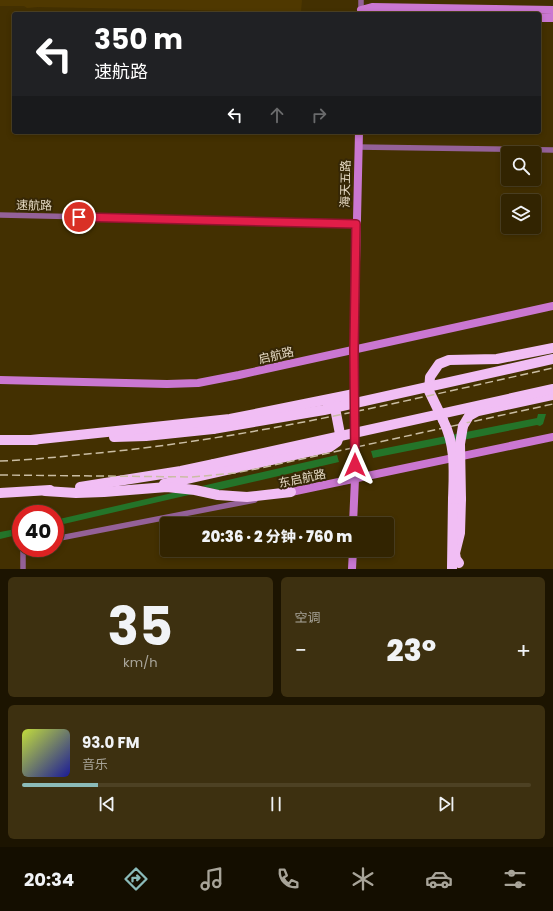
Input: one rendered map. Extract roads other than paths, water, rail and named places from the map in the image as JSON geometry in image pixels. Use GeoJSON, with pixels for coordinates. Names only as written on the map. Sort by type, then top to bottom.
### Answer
{"type":"FeatureCollection","features":[{"type":"Feature","properties":{"kind":"highway"},"geometry":{"type":"LineString","coordinates":[[457,499],[450,433],[429,391],[430,377],[439,364],[449,360],[497,359],[553,348]]}},
{"type":"Feature","properties":{"kind":"highway"},"geometry":{"type":"LineString","coordinates":[[0,440],[146,436],[213,429],[324,410],[553,359]]}},
{"type":"Feature","properties":{"kind":"highway"},"geometry":{"type":"LineString","coordinates":[[0,493],[45,491],[106,484],[181,472],[553,389]]}},
{"type":"Feature","properties":{"kind":"highway"},"geometry":{"type":"LineString","coordinates":[[31,440],[230,419],[354,394]]}},
{"type":"Feature","properties":{"kind":"highway"},"geometry":{"type":"LineString","coordinates":[[455,566],[460,444],[463,426],[470,416],[478,412],[553,395]]}},
{"type":"Feature","properties":{"kind":"highway"},"geometry":{"type":"LineString","coordinates":[[149,488],[330,447],[337,442],[340,434],[336,408],[330,402],[320,401]]}},
{"type":"Feature","properties":{"kind":"highway"},"geometry":{"type":"LineString","coordinates":[[45,491],[76,493],[167,487],[182,488],[234,497],[291,492]]}},
{"type":"Feature","properties":{"kind":"street"},"geometry":{"type":"LineString","coordinates":[[361,0],[361,12],[372,7],[553,10]]}},
{"type":"Feature","properties":{"kind":"street"},"geometry":{"type":"LineString","coordinates":[[541,18],[553,18]]}},
{"type":"Feature","properties":{"kind":"street","name":"海天五路"},"geometry":{"type":"LineString","coordinates":[[353,517],[355,479],[354,350],[359,134]]}},
{"type":"Feature","properties":{"kind":"street"},"geometry":{"type":"LineString","coordinates":[[358,147],[553,150]]}},
{"type":"Feature","properties":{"kind":"street","name":"速航路"},"geometry":{"type":"LineString","coordinates":[[0,215],[356,224]]}},
{"type":"Feature","properties":{"kind":"street","name":"启航路"},"geometry":{"type":"LineString","coordinates":[[0,380],[167,384],[198,383],[553,306]]}},
{"type":"Feature","properties":{"kind":"street","name":"东启航路"},"geometry":{"type":"LineString","coordinates":[[64,537],[238,504],[553,437]]}},
{"type":"Feature","properties":{"kind":"street"},"geometry":{"type":"LineString","coordinates":[[23,557],[23,569]]}},
{"type":"Feature","properties":{"kind":"street"},"geometry":{"type":"LineString","coordinates":[[352,569],[353,557]]}},
{"type":"Feature","properties":{"kind":"railway"},"geometry":{"type":"LineString","coordinates":[[0,461],[146,448],[263,430],[553,368]]}},
{"type":"Feature","properties":{"kind":"railway"},"geometry":{"type":"LineString","coordinates":[[0,475],[192,477],[235,473],[553,404]]}}]}
